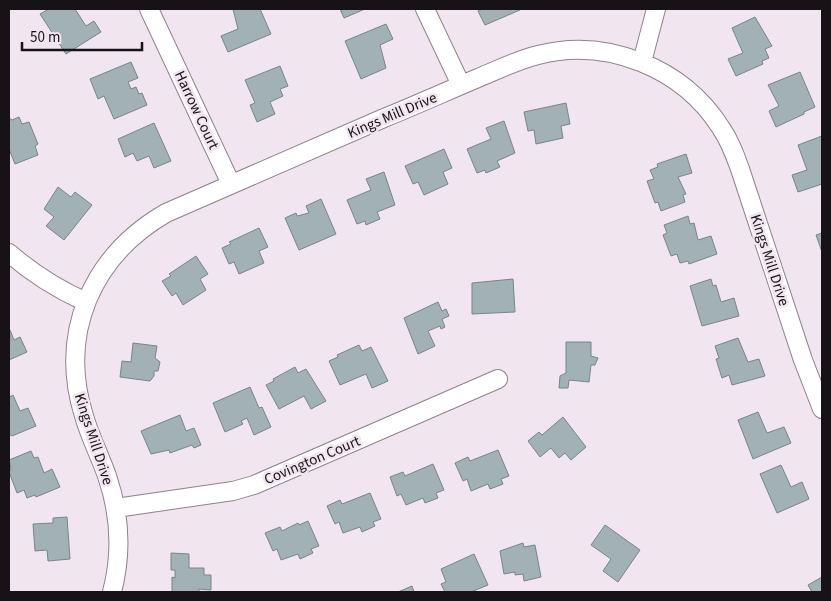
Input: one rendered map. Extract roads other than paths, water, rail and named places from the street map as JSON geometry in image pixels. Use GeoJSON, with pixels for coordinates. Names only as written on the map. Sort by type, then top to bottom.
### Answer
{"type":"FeatureCollection","features":[{"type":"Feature","properties":{"kind":"street","name":"Harrow Court"},"geometry":{"type":"LineString","coordinates":[[149,9],[232,184]]}},
{"type":"Feature","properties":{"kind":"street"},"geometry":{"type":"LineString","coordinates":[[425,9],[461,85]]}},
{"type":"Feature","properties":{"kind":"street"},"geometry":{"type":"LineString","coordinates":[[642,62],[656,9]]}},
{"type":"Feature","properties":{"kind":"street","name":"Kings Mill Drive"},"geometry":{"type":"LineString","coordinates":[[112,592],[119,548],[116,508],[108,477],[84,417],[77,389],[76,342],[86,302],[106,264],[138,232],[166,213],[522,59],[555,51],[600,51],[642,62],[668,75],[691,92],[711,113],[730,142],[803,360],[822,409]]}},
{"type":"Feature","properties":{"kind":"street"},"geometry":{"type":"LineString","coordinates":[[9,253],[32,274],[60,291],[86,302]]}},
{"type":"Feature","properties":{"kind":"street","name":"Covington Court"},"geometry":{"type":"LineString","coordinates":[[116,508],[233,491],[254,485],[498,379]]}}]}
